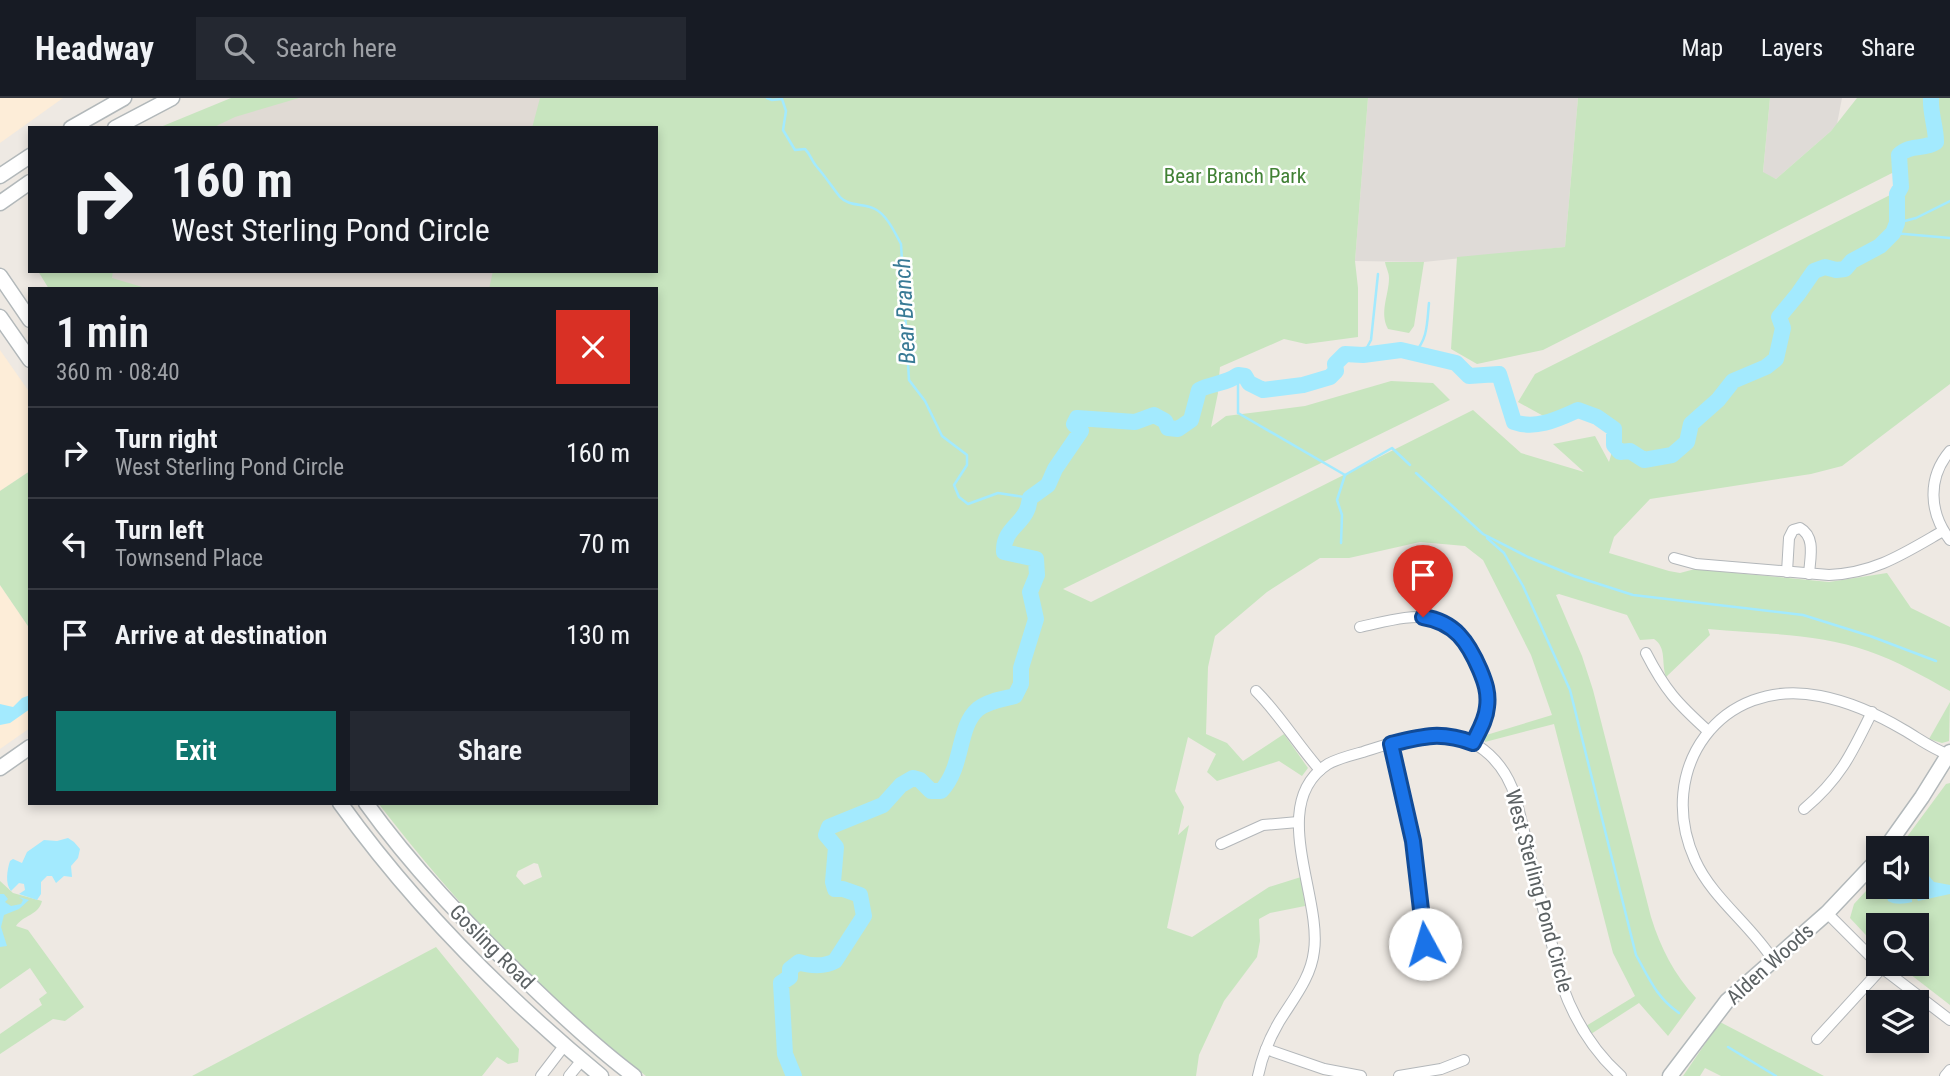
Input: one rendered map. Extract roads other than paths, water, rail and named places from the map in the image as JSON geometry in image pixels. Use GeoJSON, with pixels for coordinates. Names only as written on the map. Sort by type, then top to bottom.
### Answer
{"type":"FeatureCollection","features":[{"type":"Feature","properties":{"kind":"main road"},"geometry":{"type":"LineString","coordinates":[[75,126],[124,98]]}},
{"type":"Feature","properties":{"kind":"main road"},"geometry":{"type":"LineString","coordinates":[[119,126],[172,98]]}},
{"type":"Feature","properties":{"kind":"main road"},"geometry":{"type":"LineString","coordinates":[[1,175],[28,157]]}},
{"type":"Feature","properties":{"kind":"main road"},"geometry":{"type":"LineString","coordinates":[[1,205],[28,184]]}},
{"type":"Feature","properties":{"kind":"main road"},"geometry":{"type":"LineString","coordinates":[[0,276],[28,317]]}},
{"type":"Feature","properties":{"kind":"main road"},"geometry":{"type":"LineString","coordinates":[[0,317],[28,357]]}},
{"type":"Feature","properties":{"kind":"main road"},"geometry":{"type":"LineString","coordinates":[[0,768],[28,748]]}},
{"type":"Feature","properties":{"kind":"main road"},"geometry":{"type":"LineString","coordinates":[[1894,836],[1950,755]]}},
{"type":"Feature","properties":{"kind":"main road","name":"Gosling Road"},"geometry":{"type":"LineString","coordinates":[[341,805],[365,838],[418,901],[466,952],[564,1046],[601,1076]]}},
{"type":"Feature","properties":{"kind":"main road","name":"Gosling Road"},"geometry":{"type":"LineString","coordinates":[[368,805],[415,868],[481,937],[551,1005],[634,1076]]}},
{"type":"Feature","properties":{"kind":"main road","name":"Alden Woods"},"geometry":{"type":"LineString","coordinates":[[1670,1076],[1727,1001],[1827,913],[1866,872]]}},
{"type":"Feature","properties":{"kind":"street"},"geometry":{"type":"LineString","coordinates":[[1950,451],[1939,467],[1933,488],[1935,511],[1942,531],[1950,540]]}},
{"type":"Feature","properties":{"kind":"street"},"geometry":{"type":"LineString","coordinates":[[1787,572],[1789,538],[1793,530],[1800,528],[1807,532],[1811,541],[1809,574]]}},
{"type":"Feature","properties":{"kind":"street"},"geometry":{"type":"LineString","coordinates":[[1674,558],[1696,564],[1809,574],[1847,574],[1875,568],[1942,531]]}},
{"type":"Feature","properties":{"kind":"street"},"geometry":{"type":"LineString","coordinates":[[1360,627],[1423,617],[1447,624],[1456,631],[1471,649],[1488,695],[1484,720],[1473,743]]}},
{"type":"Feature","properties":{"kind":"street"},"geometry":{"type":"LineString","coordinates":[[1646,653],[1663,686],[1679,705],[1708,731]]}},
{"type":"Feature","properties":{"kind":"street"},"geometry":{"type":"LineString","coordinates":[[1256,691],[1275,710],[1301,749],[1320,770],[1305,792],[1298,822],[1315,949],[1304,983],[1279,1022],[1266,1049],[1258,1076]]}},
{"type":"Feature","properties":{"kind":"street"},"geometry":{"type":"LineString","coordinates":[[1773,960],[1704,876],[1687,839],[1682,811],[1683,783],[1692,756],[1708,731],[1735,709],[1752,700],[1780,694],[1803,693],[1872,712],[1950,755]]}},
{"type":"Feature","properties":{"kind":"street"},"geometry":{"type":"LineString","coordinates":[[1804,809],[1835,780],[1872,712]]}},
{"type":"Feature","properties":{"kind":"street","name":"West Sterling Pond Circle"},"geometry":{"type":"LineString","coordinates":[[1320,770],[1341,758],[1433,734],[1473,743],[1498,762],[1512,786],[1570,1008],[1595,1049],[1620,1076]]}},
{"type":"Feature","properties":{"kind":"street"},"geometry":{"type":"LineString","coordinates":[[1391,744],[1413,841],[1431,973]]}},
{"type":"Feature","properties":{"kind":"street"},"geometry":{"type":"LineString","coordinates":[[1221,844],[1263,825],[1298,822]]}},
{"type":"Feature","properties":{"kind":"street"},"geometry":{"type":"LineString","coordinates":[[1827,913],[1866,952]]}},
{"type":"Feature","properties":{"kind":"street"},"geometry":{"type":"LineString","coordinates":[[1817,1040],[1875,976]]}},
{"type":"Feature","properties":{"kind":"street"},"geometry":{"type":"LineString","coordinates":[[1892,976],[1950,1020]]}},
{"type":"Feature","properties":{"kind":"street"},"geometry":{"type":"LineString","coordinates":[[541,1076],[564,1046]]}},
{"type":"Feature","properties":{"kind":"street"},"geometry":{"type":"LineString","coordinates":[[1266,1049],[1324,1069],[1361,1076]]}},
{"type":"Feature","properties":{"kind":"street"},"geometry":{"type":"LineString","coordinates":[[569,1076],[582,1060]]}},
{"type":"Feature","properties":{"kind":"street"},"geometry":{"type":"LineString","coordinates":[[1399,1076],[1441,1069],[1464,1060]]}},
{"type":"Feature","properties":{"kind":"street"},"geometry":{"type":"LineString","coordinates":[[1945,1076],[1950,1070]]}},
{"type":"Feature","properties":{"kind":"water"},"geometry":{"type":"Polygon","coordinates":[[[28,696],[28,710],[10,723],[0,725],[0,704],[13,707],[28,696]]]}},
{"type":"Feature","properties":{"kind":"water"},"geometry":{"type":"Polygon","coordinates":[[[68,838],[80,849],[78,858],[71,866],[72,877],[64,876],[56,883],[52,876],[47,876],[41,882],[41,894],[37,900],[19,894],[25,890],[24,884],[19,883],[11,891],[7,881],[10,861],[13,859],[22,863],[27,852],[44,840],[68,838]]]}},
{"type":"Feature","properties":{"kind":"water"},"geometry":{"type":"Polygon","coordinates":[[[1929,876],[1934,882],[1950,885],[1950,894],[1929,899],[1929,876]]]}},
{"type":"Feature","properties":{"kind":"water"},"geometry":{"type":"Polygon","coordinates":[[[0,894],[4,894],[8,899],[5,902],[11,906],[21,904],[23,900],[19,897],[29,900],[19,909],[4,915],[1,927],[7,946],[0,947],[0,894]]]}},
{"type":"Feature","properties":{"kind":"water"},"geometry":{"type":"Polygon","coordinates":[[[1912,899],[1912,902],[1903,904],[1888,901],[1912,899]]]}},
{"type":"Feature","properties":{"kind":"waterway","name":"Bear Branch"},"geometry":{"type":"LineString","coordinates":[[767,98],[782,99],[786,111],[783,130],[795,150],[805,149],[809,153],[844,200],[871,207],[883,215],[901,244],[909,380],[925,401],[942,436],[967,455],[967,465],[954,485],[959,497],[968,504],[998,493],[1030,498]]}},
{"type":"Feature","properties":{"kind":"waterway"},"geometry":{"type":"LineString","coordinates":[[794,1076],[785,1054],[781,983],[790,977],[790,969],[799,962],[817,965],[835,961],[864,916],[860,895],[835,889],[833,882],[836,847],[826,835],[829,827],[883,805],[901,785],[913,778],[920,780],[931,791],[941,791],[954,771],[971,717],[986,704],[1015,696],[1021,684],[1021,668],[1036,619],[1030,592],[1037,575],[1036,559],[1004,552],[1004,544],[1009,533],[1024,515],[1030,498],[1048,485],[1055,469],[1081,431],[1074,424],[1077,418],[1135,422],[1154,415],[1165,421],[1168,428],[1178,429],[1191,420],[1199,390],[1238,375],[1245,376],[1249,383],[1263,390],[1303,385],[1330,377],[1336,371],[1335,364],[1345,354],[1363,355],[1401,350],[1456,363],[1469,376],[1499,374],[1514,422],[1539,424],[1578,410],[1597,417],[1614,429],[1614,445],[1620,452],[1630,451],[1644,460],[1672,455],[1687,442],[1691,424],[1718,400],[1733,381],[1766,367],[1776,359],[1783,328],[1779,317],[1814,271],[1825,267],[1845,269],[1852,261],[1880,246],[1893,233],[1897,223],[1897,194],[1901,187],[1899,155],[1908,149],[1936,142],[1931,98]]}},
{"type":"Feature","properties":{"kind":"waterway"},"geometry":{"type":"LineString","coordinates":[[1897,223],[1916,218],[1950,201]]}},
{"type":"Feature","properties":{"kind":"waterway"},"geometry":{"type":"LineString","coordinates":[[1893,233],[1950,238]]}},
{"type":"Feature","properties":{"kind":"waterway"},"geometry":{"type":"LineString","coordinates":[[1363,355],[1371,340],[1378,274]]}},
{"type":"Feature","properties":{"kind":"waterway"},"geometry":{"type":"LineString","coordinates":[[1414,353],[1424,336],[1429,303]]}},
{"type":"Feature","properties":{"kind":"waterway"},"geometry":{"type":"LineString","coordinates":[[1238,375],[1238,413],[1345,475],[1392,448],[1410,465]]}},
{"type":"Feature","properties":{"kind":"waterway"},"geometry":{"type":"LineString","coordinates":[[1416,473],[1483,534],[1574,576],[1633,595],[1803,615],[1936,661]]}},
{"type":"Feature","properties":{"kind":"waterway"},"geometry":{"type":"LineString","coordinates":[[1341,543],[1342,515],[1337,500],[1345,475]]}},
{"type":"Feature","properties":{"kind":"waterway"},"geometry":{"type":"LineString","coordinates":[[1487,538],[1504,553],[1523,586],[1570,690],[1636,955],[1659,994],[1679,1013]]}},
{"type":"Feature","properties":{"kind":"waterway"},"geometry":{"type":"LineString","coordinates":[[1728,1047],[1776,1076]]}},
{"type":"Feature","properties":{"kind":"park label","name":"Bear Branch Park"},"geometry":{"type":"Point","coordinates":[1235,176]}}]}
